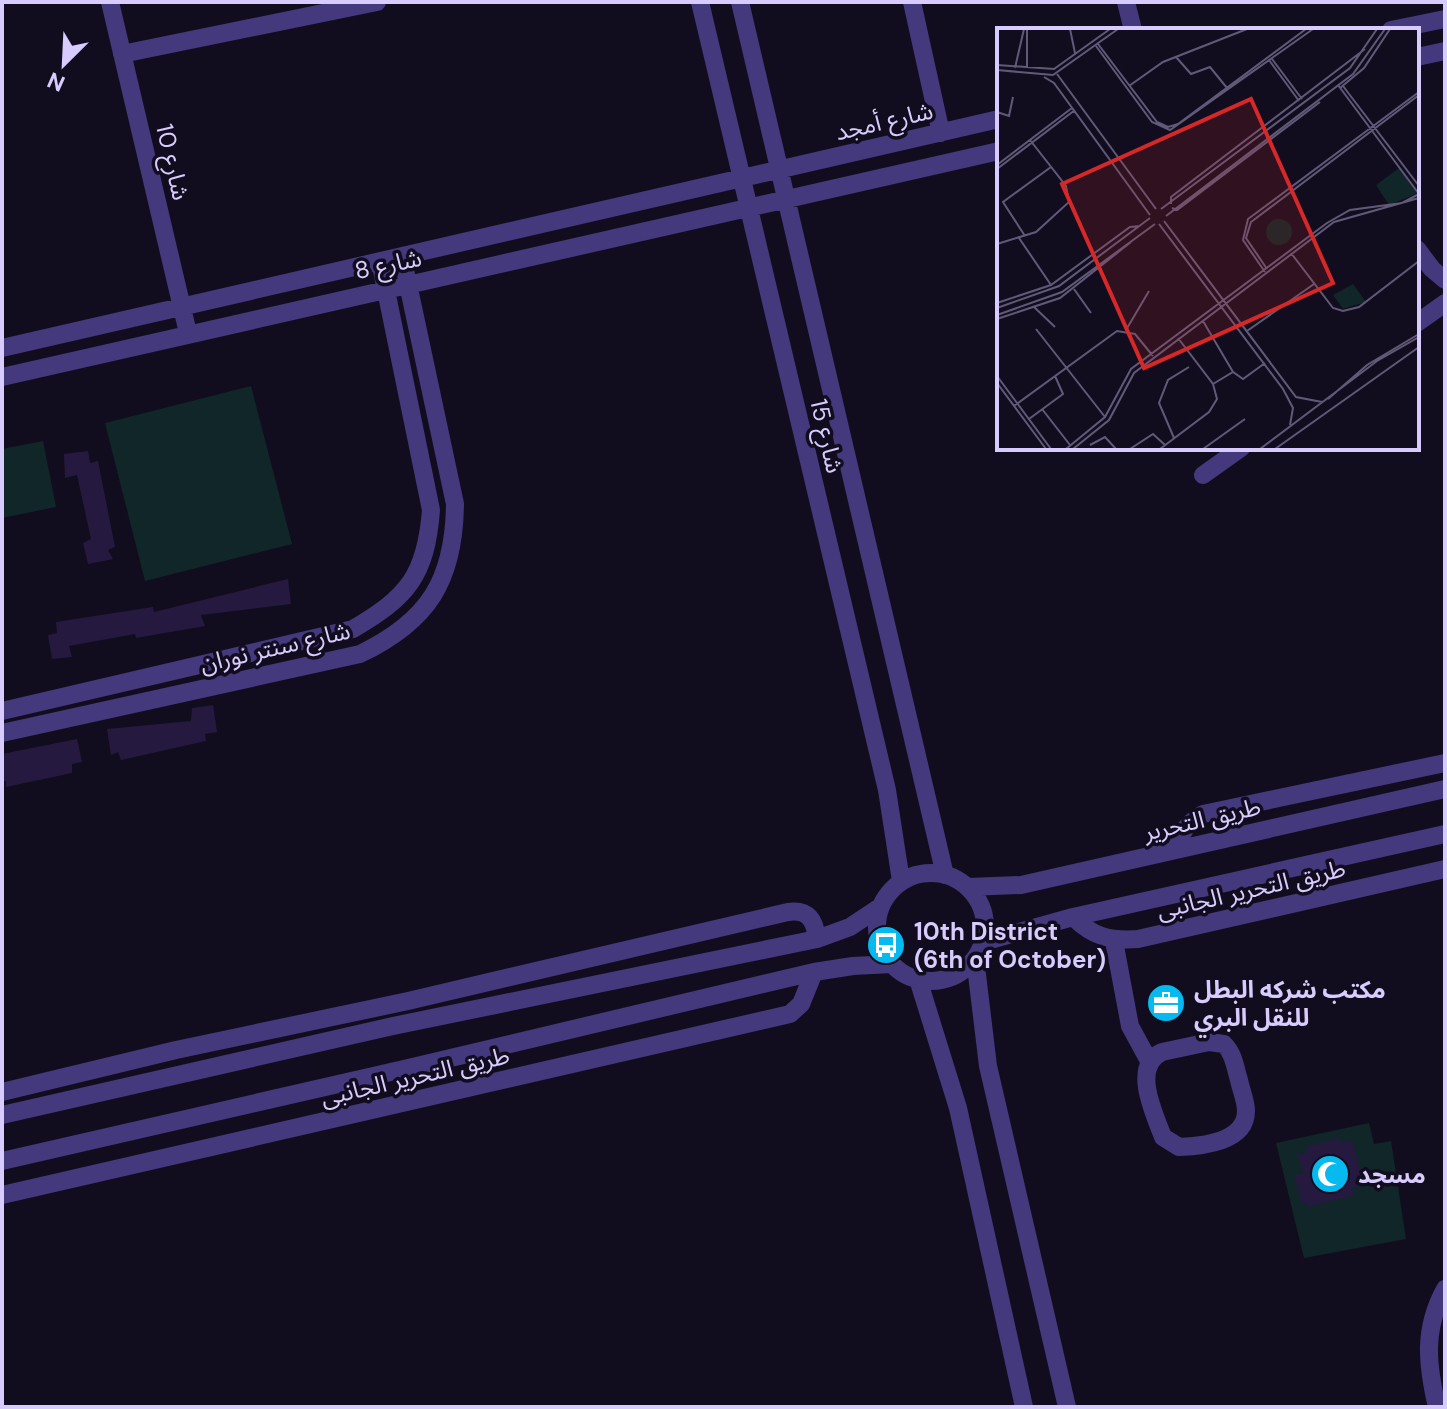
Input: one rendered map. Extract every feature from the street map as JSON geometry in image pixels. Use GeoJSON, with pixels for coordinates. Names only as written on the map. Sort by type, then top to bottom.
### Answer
{"type":"FeatureCollection","features":[{"type":"Feature","properties":{"kind":"street","name":"شارع 10"},"geometry":{"type":"LineString","coordinates":[[110,2],[188,333]]}},
{"type":"Feature","properties":{"kind":"street"},"geometry":{"type":"LineString","coordinates":[[122,54],[377,2]]}},
{"type":"Feature","properties":{"kind":"street","name":"شارع 15"},"geometry":{"type":"LineString","coordinates":[[700,2],[887,790],[901,881]]}},
{"type":"Feature","properties":{"kind":"street","name":"شارع 15"},"geometry":{"type":"LineString","coordinates":[[740,2],[945,875]]}},
{"type":"Feature","properties":{"kind":"street"},"geometry":{"type":"LineString","coordinates":[[912,2],[941,133]]}},
{"type":"Feature","properties":{"kind":"street"},"geometry":{"type":"LineString","coordinates":[[1126,2],[1132,28]]}},
{"type":"Feature","properties":{"kind":"street"},"geometry":{"type":"LineString","coordinates":[[1401,28],[1445,19]]}},
{"type":"Feature","properties":{"kind":"street"},"geometry":{"type":"LineString","coordinates":[[1419,57],[1445,51]]}},
{"type":"Feature","properties":{"kind":"street","name":"شارع أمجد"},"geometry":{"type":"LineString","coordinates":[[779,170],[997,119]]}},
{"type":"Feature","properties":{"kind":"street"},"geometry":{"type":"LineString","coordinates":[[785,199],[997,151]]}},
{"type":"Feature","properties":{"kind":"street","name":"شارع 8"},"geometry":{"type":"LineString","coordinates":[[2,348],[779,170]]}},
{"type":"Feature","properties":{"kind":"street","name":"شارع 8"},"geometry":{"type":"LineString","coordinates":[[2,377],[785,199]]}},
{"type":"Feature","properties":{"kind":"street"},"geometry":{"type":"LineString","coordinates":[[1419,252],[1445,280]]}},
{"type":"Feature","properties":{"kind":"street","name":"شارع سنتر نوران"},"geometry":{"type":"LineString","coordinates":[[2,733],[360,654],[406,627],[430,601],[446,571],[454,538],[455,504],[402,256]]}},
{"type":"Feature","properties":{"kind":"street","name":"شارع سنتر نوران"},"geometry":{"type":"LineString","coordinates":[[2,711],[353,629],[379,614],[404,593],[420,568],[429,540],[431,510],[380,261]]}},
{"type":"Feature","properties":{"kind":"street"},"geometry":{"type":"LineString","coordinates":[[1419,322],[1445,303]]}},
{"type":"Feature","properties":{"kind":"street"},"geometry":{"type":"LineString","coordinates":[[1203,475],[1238,450]]}},
{"type":"Feature","properties":{"kind":"street"},"geometry":{"type":"LineString","coordinates":[[1176,850],[1180,834],[1189,822],[1203,814],[1445,763]]}},
{"type":"Feature","properties":{"kind":"street","name":"طريق التحرير"},"geometry":{"type":"LineString","coordinates":[[968,887],[1021,885],[1445,789]]}},
{"type":"Feature","properties":{"kind":"street"},"geometry":{"type":"LineString","coordinates":[[1067,1407],[988,1066],[979,950],[983,912],[968,887],[945,875],[922,873],[901,881],[888,893],[877,919],[879,943],[892,964],[918,979],[939,980],[968,966],[979,950],[1073,917],[1445,834]]}},
{"type":"Feature","properties":{"kind":"street"},"geometry":{"type":"LineString","coordinates":[[1389,847],[1398,880]]}},
{"type":"Feature","properties":{"kind":"street","name":"طريق التحرير الجانبى"},"geometry":{"type":"LineString","coordinates":[[1114,941],[1138,939],[1445,869]]}},
{"type":"Feature","properties":{"kind":"street"},"geometry":{"type":"LineString","coordinates":[[2,1115],[368,1031],[817,939],[850,927],[880,907]]}},
{"type":"Feature","properties":{"kind":"street"},"geometry":{"type":"LineString","coordinates":[[2,1092],[788,912],[808,915],[815,923],[817,939]]}},
{"type":"Feature","properties":{"kind":"street"},"geometry":{"type":"LineString","coordinates":[[1073,917],[1084,929],[1114,941],[1130,1026],[1149,1061],[1145,1078],[1163,1137],[1170,1144],[1189,1147],[1226,1139],[1240,1130],[1246,1105],[1232,1056],[1224,1044],[1209,1042],[1162,1052],[1149,1061]]}},
{"type":"Feature","properties":{"kind":"street"},"geometry":{"type":"LineString","coordinates":[[2,1161],[814,972],[892,964]]}},
{"type":"Feature","properties":{"kind":"street","name":"طريق التحرير الجانبى"},"geometry":{"type":"LineString","coordinates":[[2,1195],[790,1014],[801,1004],[814,972]]}},
{"type":"Feature","properties":{"kind":"street"},"geometry":{"type":"LineString","coordinates":[[918,979],[958,1108],[1024,1407]]}},
{"type":"Feature","properties":{"kind":"street"},"geometry":{"type":"LineString","coordinates":[[363,1010],[368,1031]]}},
{"type":"Feature","properties":{"kind":"street"},"geometry":{"type":"LineString","coordinates":[[234,1108],[241,1140]]}},
{"type":"Feature","properties":{"kind":"street"},"geometry":{"type":"LineString","coordinates":[[1437,1407],[1427,1342],[1436,1304],[1445,1289]]}},
{"type":"Feature","properties":{"kind":"green space"},"geometry":{"type":"Polygon","coordinates":[[[251,386],[292,544],[145,581],[105,423],[251,386]]]}},
{"type":"Feature","properties":{"kind":"green space"},"geometry":{"type":"Polygon","coordinates":[[[43,441],[56,507],[2,518],[2,449],[43,441]]]}},
{"type":"Feature","properties":{"kind":"green space"},"geometry":{"type":"Polygon","coordinates":[[[1369,1123],[1374,1144],[1391,1141],[1406,1239],[1304,1258],[1276,1143],[1369,1123]]]}},
{"type":"Feature","properties":{"kind":"building"},"geometry":{"type":"Polygon","coordinates":[[[88,451],[90,463],[98,461],[115,547],[108,550],[113,559],[88,564],[83,543],[91,539],[77,475],[65,478],[64,454],[88,451]]]}},
{"type":"Feature","properties":{"kind":"building"},"geometry":{"type":"Polygon","coordinates":[[[288,579],[291,604],[201,615],[205,626],[69,646],[72,657],[52,659],[48,635],[57,633],[56,622],[153,607],[154,612],[288,579]]]}},
{"type":"Feature","properties":{"kind":"building"},"geometry":{"type":"Polygon","coordinates":[[[213,705],[217,732],[205,734],[206,741],[121,760],[118,752],[111,755],[107,729],[191,721],[192,708],[213,705]]]}},
{"type":"Feature","properties":{"kind":"building"},"geometry":{"type":"Polygon","coordinates":[[[77,739],[82,762],[72,764],[72,773],[6,787],[6,781],[2,781],[2,754],[77,739]]]}},
{"type":"Feature","properties":{"kind":"building","name":"مسجد"},"geometry":{"type":"Polygon","coordinates":[[[1340,1138],[1341,1143],[1352,1140],[1364,1185],[1352,1188],[1354,1195],[1308,1207],[1307,1203],[1302,1204],[1294,1175],[1303,1173],[1298,1154],[1308,1152],[1306,1147],[1340,1138]]]}},
{"type":"Feature","properties":{"kind":"place","name":"10th District (6th of October)"},"geometry":{"type":"Point","coordinates":[886,945]}},
{"type":"Feature","properties":{"kind":"place","name":"مكتب شركه البطل للنقل البري"},"geometry":{"type":"Point","coordinates":[1166,1003]}},
{"type":"Feature","properties":{"kind":"place","name":"مسجد"},"geometry":{"type":"Point","coordinates":[1330,1174]}}]}
